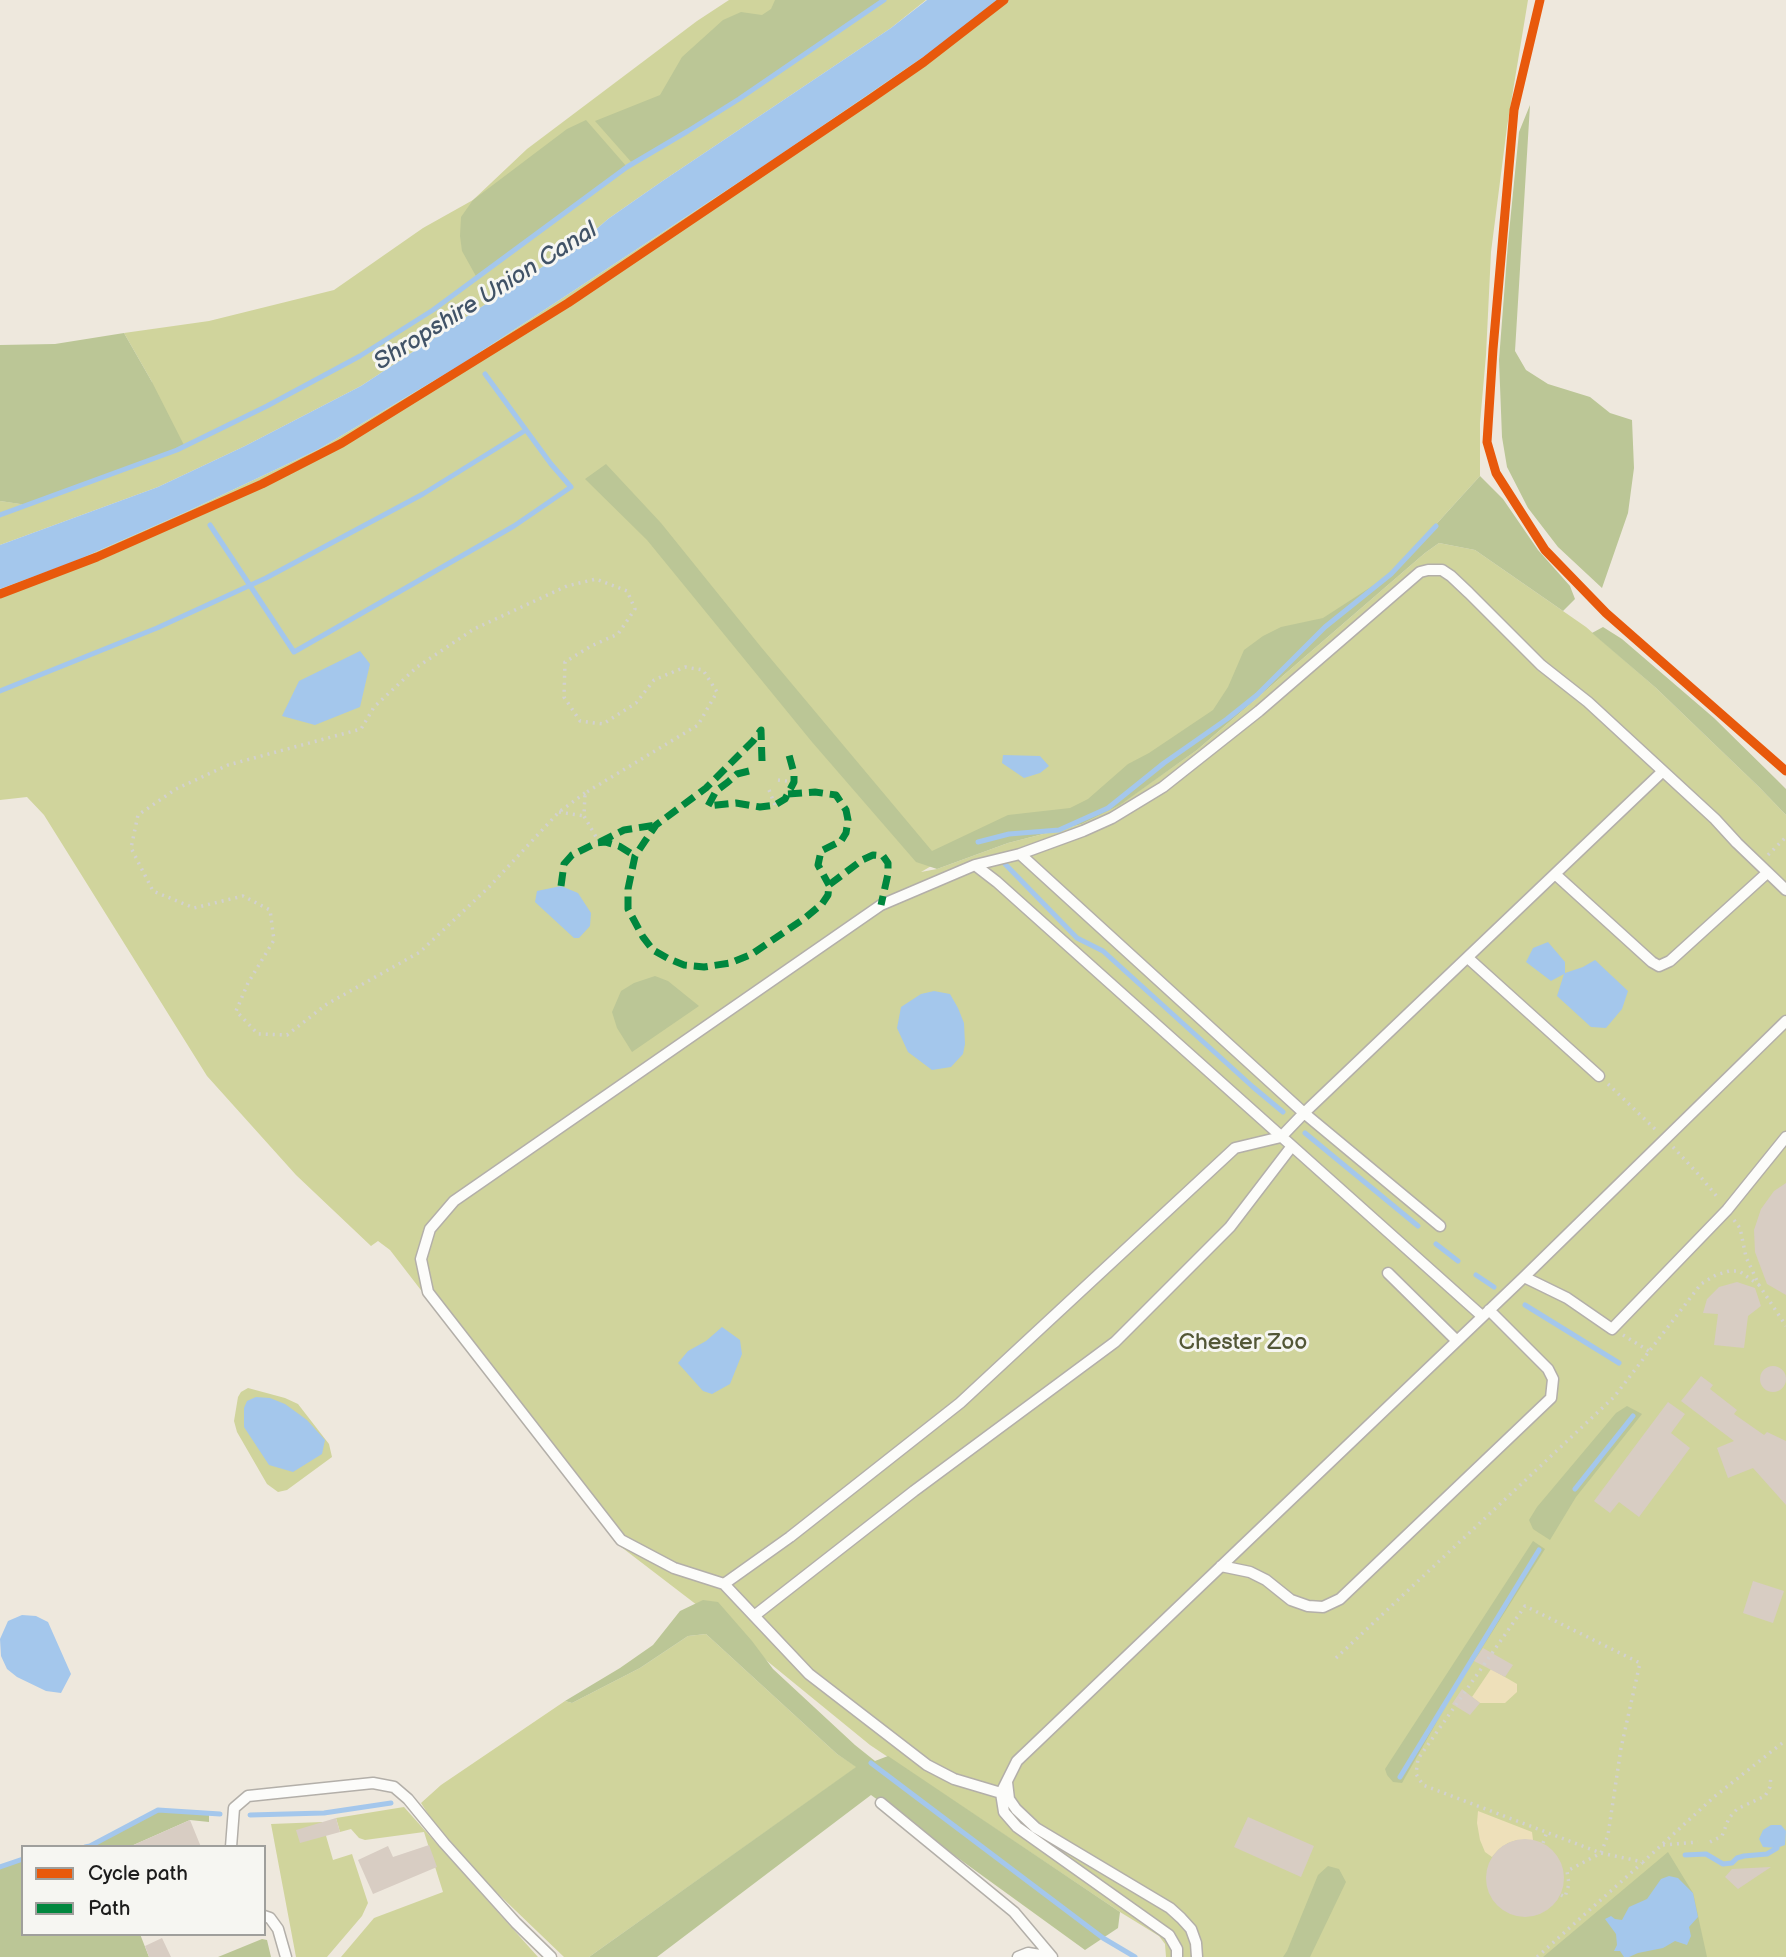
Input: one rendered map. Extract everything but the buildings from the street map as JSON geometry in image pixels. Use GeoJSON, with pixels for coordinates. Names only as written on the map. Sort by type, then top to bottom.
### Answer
{"type":"FeatureCollection","features":[{"type":"Feature","properties":{"kind":"lane"},"geometry":{"type":"LineString","coordinates":[[1001,1793],[954,1779],[927,1765],[809,1674],[724,1584],[674,1568],[621,1540],[428,1292],[421,1259],[430,1229],[454,1201],[881,905],[975,866],[1083,831],[1112,818],[1163,787],[1259,710],[1420,572],[1428,570],[1442,570],[1451,576],[1541,665],[1596,710],[1715,819],[1786,890]]}},
{"type":"Feature","properties":{"kind":"lane"},"geometry":{"type":"LineString","coordinates":[[724,1584],[790,1537],[960,1403],[1235,1148],[1281,1137],[1662,772]]}},
{"type":"Feature","properties":{"kind":"lane"},"geometry":{"type":"LineString","coordinates":[[1020,853],[1304,1114],[1440,1226]]}},
{"type":"Feature","properties":{"kind":"lane"},"geometry":{"type":"LineString","coordinates":[[975,866],[997,882],[1281,1137],[1548,1369],[1552,1379],[1551,1398],[1339,1599],[1323,1606],[1308,1606],[1291,1600],[1266,1580],[1250,1572],[1220,1566]]}},
{"type":"Feature","properties":{"kind":"lane"},"geometry":{"type":"LineString","coordinates":[[1555,874],[1659,966],[1670,961],[1767,873]]}},
{"type":"Feature","properties":{"kind":"lane"},"geometry":{"type":"LineString","coordinates":[[1468,958],[1599,1076]]}},
{"type":"Feature","properties":{"kind":"lane"},"geometry":{"type":"LineString","coordinates":[[1177,1957],[1177,1949],[1169,1935],[1017,1827],[1004,1812],[1001,1793],[1017,1761],[1524,1278],[1786,1021]]}},
{"type":"Feature","properties":{"kind":"lane"},"geometry":{"type":"LineString","coordinates":[[1524,1278],[1567,1297],[1612,1329],[1727,1210],[1786,1137]]}},
{"type":"Feature","properties":{"kind":"lane"},"geometry":{"type":"LineString","coordinates":[[754,1616],[1115,1342],[1230,1227],[1292,1146]]}},
{"type":"Feature","properties":{"kind":"lane"},"geometry":{"type":"LineString","coordinates":[[1388,1273],[1456,1340]]}},
{"type":"Feature","properties":{"kind":"lane"},"geometry":{"type":"LineString","coordinates":[[1007,1778],[1009,1799],[1036,1828],[1181,1918],[1196,1943],[1197,1957]]}},
{"type":"Feature","properties":{"kind":"lane"},"geometry":{"type":"LineString","coordinates":[[231,1845],[234,1808],[248,1796],[373,1783],[394,1787],[408,1799],[516,1923],[551,1957]]}},
{"type":"Feature","properties":{"kind":"lane"},"geometry":{"type":"LineString","coordinates":[[881,1803],[1014,1912],[1052,1957]]}},
{"type":"Feature","properties":{"kind":"lane"},"geometry":{"type":"LineString","coordinates":[[266,1917],[278,1929],[286,1957]]}},
{"type":"Feature","properties":{"kind":"lane"},"geometry":{"type":"LineString","coordinates":[[1018,1957],[1028,1953],[1052,1957]]}},
{"type":"Feature","properties":{"kind":"path"},"geometry":{"type":"LineString","coordinates":[[596,579],[627,590],[635,609],[618,634],[565,662],[564,697],[580,720],[603,724],[636,703],[654,680],[685,667],[703,670],[718,692],[698,725],[585,793],[559,812],[489,887],[420,952],[327,1004],[287,1035],[258,1034],[236,1011],[248,983],[274,940],[270,910],[243,896],[194,908],[153,891],[131,848],[138,816],[176,789],[228,765],[361,729],[374,707],[417,667],[474,629],[567,586],[596,579]]}},
{"type":"Feature","properties":{"kind":"path"},"geometry":{"type":"LineString","coordinates":[[778,780],[794,782]]}},
{"type":"Feature","properties":{"kind":"path"},"geometry":{"type":"LineString","coordinates":[[769,790],[775,805]]}},
{"type":"Feature","properties":{"kind":"path"},"geometry":{"type":"LineString","coordinates":[[585,793],[584,816],[599,842]]}},
{"type":"Feature","properties":{"kind":"path"},"geometry":{"type":"LineString","coordinates":[[559,812],[584,816]]}},
{"type":"Feature","properties":{"kind":"path"},"geometry":{"type":"LineString","coordinates":[[1759,864],[1786,837]]}},
{"type":"Feature","properties":{"kind":"path"},"geometry":{"type":"LineString","coordinates":[[1727,1210],[1740,1228],[1746,1257],[1759,1285],[1786,1324]]}},
{"type":"Feature","properties":{"kind":"path"},"geometry":{"type":"LineString","coordinates":[[1336,1658],[1614,1397],[1701,1284],[1716,1275],[1739,1271],[1759,1285]]}},
{"type":"Feature","properties":{"kind":"path"},"geometry":{"type":"LineString","coordinates":[[1612,1329],[1649,1351]]}},
{"type":"Feature","properties":{"kind":"path"},"geometry":{"type":"LineString","coordinates":[[1561,1895],[1565,1897],[1569,1884],[1567,1871],[1601,1853],[1608,1835],[1621,1748],[1640,1663],[1525,1605],[1418,1759],[1416,1774],[1423,1785],[1601,1853],[1643,1862]]}},
{"type":"Feature","properties":{"kind":"path"},"geometry":{"type":"LineString","coordinates":[[1536,1957],[1714,1797],[1786,1740]]}},
{"type":"Feature","properties":{"kind":"path"},"geometry":{"type":"LineString","coordinates":[[1765,1757],[1768,1766]]}},
{"type":"Feature","properties":{"kind":"path"},"geometry":{"type":"LineString","coordinates":[[1710,1842],[1722,1836],[1729,1818],[1737,1810],[1765,1796],[1770,1787],[1771,1775]]}},
{"type":"Feature","properties":{"kind":"path"},"geometry":{"type":"LineString","coordinates":[[1543,1843],[1547,1832]]}},
{"type":"Feature","properties":{"kind":"path"},"geometry":{"type":"LineString","coordinates":[[1661,1846],[1698,1842]]}},
{"type":"Feature","properties":{"kind":"green space"},"geometry":{"type":"Polygon","coordinates":[[[729,0],[926,0],[891,28],[608,219],[585,239],[361,386],[158,487],[0,545],[0,501],[28,505],[152,382],[124,333],[209,321],[334,290],[423,228],[473,200],[527,149],[729,0]]]}},
{"type":"Feature","properties":{"kind":"green space"},"geometry":{"type":"Polygon","coordinates":[[[775,0],[884,0],[739,99],[633,164],[595,121],[660,95],[682,57],[723,20],[741,12],[762,15],[771,9],[775,0]]]}},
{"type":"Feature","properties":{"kind":"green space","name":"Chester Zoo"},"geometry":{"type":"Polygon","coordinates":[[[999,0],[1528,0],[1507,127],[1491,252],[1480,423],[1480,476],[1391,574],[1060,830],[1082,824],[1119,805],[1197,750],[1439,543],[1475,550],[1586,627],[1656,688],[1786,815],[1786,1957],[1166,1957],[1165,1944],[1159,1936],[870,1745],[723,1625],[616,1543],[390,1250],[378,1241],[371,1246],[296,1175],[207,1076],[44,815],[27,797],[0,800],[0,589],[73,562],[319,449],[462,364],[768,163],[970,25],[999,0]],[[1059,830],[1009,834],[921,872],[937,869],[1008,843],[1059,830]]]}},
{"type":"Feature","properties":{"kind":"green space"},"geometry":{"type":"Polygon","coordinates":[[[1530,105],[1515,351],[1526,370],[1548,384],[1590,397],[1610,413],[1632,420],[1634,468],[1628,513],[1602,588],[1558,547],[1528,508],[1507,467],[1502,437],[1499,360],[1508,243],[1519,132],[1530,105]]]}},
{"type":"Feature","properties":{"kind":"green space"},"geometry":{"type":"Polygon","coordinates":[[[586,120],[627,167],[477,278],[462,251],[461,217],[473,200],[567,129],[586,120]]]}},
{"type":"Feature","properties":{"kind":"green space"},"geometry":{"type":"Polygon","coordinates":[[[124,333],[185,447],[27,505],[0,501],[0,345],[55,344],[124,333]]]}},
{"type":"Feature","properties":{"kind":"green space"},"geometry":{"type":"Polygon","coordinates":[[[606,464],[661,523],[932,851],[1008,815],[1070,808],[1088,799],[1128,764],[1213,710],[1228,687],[1244,650],[1281,627],[1323,618],[1391,574],[1480,476],[1503,499],[1538,550],[1570,586],[1575,599],[1563,611],[1475,550],[1439,543],[1197,750],[1120,805],[1082,824],[1008,843],[937,869],[916,862],[812,742],[647,540],[585,479],[606,464]]]}},
{"type":"Feature","properties":{"kind":"green space"},"geometry":{"type":"Polygon","coordinates":[[[1603,627],[1622,639],[1714,718],[1786,789],[1786,815],[1656,688],[1592,633],[1603,627]]]}},
{"type":"Feature","properties":{"kind":"green space"},"geometry":{"type":"Polygon","coordinates":[[[655,976],[668,981],[699,1006],[632,1052],[617,1028],[612,1012],[621,991],[655,976]]]}},
{"type":"Feature","properties":{"kind":"green space"},"geometry":{"type":"Polygon","coordinates":[[[248,1388],[298,1404],[329,1444],[332,1457],[287,1490],[278,1492],[267,1484],[237,1432],[234,1421],[238,1397],[248,1388]]]}},
{"type":"Feature","properties":{"kind":"green space"},"geometry":{"type":"Polygon","coordinates":[[[1627,1406],[1642,1414],[1576,1497],[1550,1540],[1533,1529],[1529,1520],[1537,1507],[1616,1413],[1627,1406]]]}},
{"type":"Feature","properties":{"kind":"green space"},"geometry":{"type":"Polygon","coordinates":[[[1533,1541],[1545,1549],[1452,1695],[1402,1783],[1393,1782],[1385,1769],[1533,1541]]]}},
{"type":"Feature","properties":{"kind":"green space"},"geometry":{"type":"Polygon","coordinates":[[[703,1600],[718,1602],[773,1669],[875,1761],[888,1756],[1120,1912],[1118,1928],[1085,1950],[871,1795],[657,1957],[589,1957],[856,1767],[837,1754],[706,1634],[688,1636],[640,1668],[572,1703],[565,1701],[653,1645],[680,1611],[703,1600]]]}},
{"type":"Feature","properties":{"kind":"green space"},"geometry":{"type":"Polygon","coordinates":[[[706,1634],[837,1754],[857,1767],[589,1957],[564,1957],[491,1887],[432,1820],[421,1803],[441,1785],[565,1701],[572,1703],[640,1668],[688,1636],[706,1634]]]}},
{"type":"Feature","properties":{"kind":"green space"},"geometry":{"type":"Polygon","coordinates":[[[404,1807],[538,1957],[341,1957],[374,1918],[443,1892],[424,1832],[365,1840],[359,1838],[351,1829],[340,1832],[336,1818],[404,1807]]]}},
{"type":"Feature","properties":{"kind":"green space"},"geometry":{"type":"Polygon","coordinates":[[[158,1810],[209,1814],[209,1822],[190,1820],[134,1845],[92,1845],[158,1810]]]}},
{"type":"Feature","properties":{"kind":"green space"},"geometry":{"type":"Polygon","coordinates":[[[322,1822],[333,1860],[352,1854],[368,1903],[362,1916],[327,1957],[296,1957],[271,1824],[322,1822]]]}},
{"type":"Feature","properties":{"kind":"green space"},"geometry":{"type":"Polygon","coordinates":[[[1668,1852],[1693,1893],[1707,1957],[1543,1957],[1668,1852]]]}},
{"type":"Feature","properties":{"kind":"green space"},"geometry":{"type":"Polygon","coordinates":[[[21,1860],[21,1936],[141,1936],[149,1957],[0,1957],[0,1867],[21,1860]]]}},
{"type":"Feature","properties":{"kind":"green space"},"geometry":{"type":"Polygon","coordinates":[[[1328,1866],[1339,1869],[1346,1882],[1310,1957],[1283,1957],[1318,1875],[1328,1866]]]}},
{"type":"Feature","properties":{"kind":"green space"},"geometry":{"type":"Polygon","coordinates":[[[262,1939],[267,1940],[271,1957],[218,1957],[262,1939]]]}},
{"type":"Feature","properties":{"kind":"sand"},"geometry":{"type":"Polygon","coordinates":[[[1491,1669],[1517,1684],[1517,1692],[1505,1703],[1480,1703],[1472,1697],[1491,1669]]]}},
{"type":"Feature","properties":{"kind":"sand"},"geometry":{"type":"Polygon","coordinates":[[[1478,1811],[1532,1832],[1533,1840],[1508,1843],[1492,1857],[1485,1852],[1480,1840],[1478,1811]]]}},
{"type":"Feature","properties":{"kind":"water"},"geometry":{"type":"Polygon","coordinates":[[[927,0],[999,0],[970,25],[768,163],[462,364],[319,449],[73,562],[0,589],[0,545],[158,487],[361,386],[585,239],[608,219],[891,28],[927,0]]]}},
{"type":"Feature","properties":{"kind":"water"},"geometry":{"type":"Polygon","coordinates":[[[360,651],[370,664],[360,707],[315,725],[282,716],[299,681],[360,651]]]}},
{"type":"Feature","properties":{"kind":"water"},"geometry":{"type":"Polygon","coordinates":[[[1003,755],[1040,756],[1049,766],[1040,773],[1024,778],[1002,763],[1003,755]]]}},
{"type":"Feature","properties":{"kind":"water"},"geometry":{"type":"Polygon","coordinates":[[[561,886],[578,893],[591,913],[590,926],[579,938],[574,938],[535,902],[537,891],[561,886]]]}},
{"type":"Feature","properties":{"kind":"water"},"geometry":{"type":"Polygon","coordinates":[[[1548,942],[1565,962],[1565,973],[1595,960],[1628,991],[1622,1009],[1606,1028],[1591,1027],[1557,996],[1564,974],[1551,981],[1526,962],[1533,948],[1548,942]]]}},
{"type":"Feature","properties":{"kind":"water"},"geometry":{"type":"Polygon","coordinates":[[[934,991],[950,994],[964,1023],[965,1044],[963,1054],[951,1067],[932,1070],[908,1052],[897,1028],[901,1007],[921,994],[934,991]]]}},
{"type":"Feature","properties":{"kind":"water"},"geometry":{"type":"Polygon","coordinates":[[[722,1327],[740,1340],[742,1354],[730,1384],[712,1394],[703,1391],[678,1363],[688,1351],[706,1341],[722,1327]]]}},
{"type":"Feature","properties":{"kind":"water"},"geometry":{"type":"Polygon","coordinates":[[[256,1397],[270,1398],[285,1404],[307,1420],[325,1440],[322,1454],[293,1472],[269,1465],[244,1427],[244,1408],[247,1401],[256,1397]]]}},
{"type":"Feature","properties":{"kind":"water"},"geometry":{"type":"Polygon","coordinates":[[[22,1615],[36,1616],[48,1622],[71,1674],[61,1693],[46,1691],[7,1669],[1,1656],[0,1639],[8,1621],[22,1615]]]}},
{"type":"Feature","properties":{"kind":"water"},"geometry":{"type":"Polygon","coordinates":[[[1771,1825],[1781,1825],[1786,1831],[1785,1845],[1777,1848],[1763,1847],[1759,1839],[1763,1830],[1771,1825]]]}},
{"type":"Feature","properties":{"kind":"water"},"geometry":{"type":"Polygon","coordinates":[[[1669,1876],[1678,1878],[1693,1893],[1698,1917],[1689,1927],[1691,1936],[1687,1945],[1675,1941],[1663,1948],[1629,1957],[1624,1957],[1620,1951],[1614,1951],[1617,1945],[1616,1934],[1605,1919],[1611,1916],[1622,1920],[1629,1907],[1647,1899],[1661,1879],[1669,1876]]]}},
{"type":"Feature","properties":{"kind":"waterway","name":"Shropshire Union Canal"},"geometry":{"type":"LineString","coordinates":[[0,515],[177,450],[360,356],[433,310],[627,167],[739,99],[884,0]]}},
{"type":"Feature","properties":{"kind":"waterway"},"geometry":{"type":"LineString","coordinates":[[210,525],[294,652],[514,526],[571,487],[485,374]]}},
{"type":"Feature","properties":{"kind":"waterway"},"geometry":{"type":"LineString","coordinates":[[0,691],[157,628],[266,578],[423,494],[526,430]]}},
{"type":"Feature","properties":{"kind":"waterway"},"geometry":{"type":"LineString","coordinates":[[978,842],[1009,834],[1059,830],[1108,808],[1257,695],[1325,627],[1391,574],[1436,526]]}},
{"type":"Feature","properties":{"kind":"waterway"},"geometry":{"type":"LineString","coordinates":[[1005,864],[1077,938],[1103,951],[1283,1112]]}},
{"type":"Feature","properties":{"kind":"waterway"},"geometry":{"type":"LineString","coordinates":[[1305,1133],[1418,1226]]}},
{"type":"Feature","properties":{"kind":"waterway"},"geometry":{"type":"LineString","coordinates":[[1436,1244],[1458,1261]]}},
{"type":"Feature","properties":{"kind":"waterway"},"geometry":{"type":"LineString","coordinates":[[1476,1275],[1494,1287]]}},
{"type":"Feature","properties":{"kind":"waterway"},"geometry":{"type":"LineString","coordinates":[[1525,1305],[1619,1363]]}},
{"type":"Feature","properties":{"kind":"waterway"},"geometry":{"type":"LineString","coordinates":[[1575,1489],[1633,1416]]}},
{"type":"Feature","properties":{"kind":"waterway"},"geometry":{"type":"LineString","coordinates":[[1400,1777],[1539,1550]]}},
{"type":"Feature","properties":{"kind":"waterway"},"geometry":{"type":"LineString","coordinates":[[871,1763],[1103,1938],[1135,1957]]}},
{"type":"Feature","properties":{"kind":"waterway"},"geometry":{"type":"LineString","coordinates":[[250,1815],[324,1813],[391,1803]]}},
{"type":"Feature","properties":{"kind":"waterway"},"geometry":{"type":"LineString","coordinates":[[92,1845],[158,1810],[220,1814]]}},
{"type":"Feature","properties":{"kind":"waterway"},"geometry":{"type":"LineString","coordinates":[[1685,1855],[1706,1854],[1723,1864],[1732,1863],[1744,1856],[1767,1854],[1777,1848]]}},
{"type":"Feature","properties":{"kind":"waterway"},"geometry":{"type":"LineString","coordinates":[[0,1867],[21,1860]]}},
{"type":"Feature","properties":{"kind":"marked path"},"geometry":{"type":"LineString","coordinates":[[762,761],[761,730],[706,788],[656,825],[635,856],[628,889],[628,909],[653,950],[684,965],[704,967],[730,963],[752,954],[805,918],[822,904],[828,895],[829,885],[873,855],[883,856],[888,863],[881,905]]}},
{"type":"Feature","properties":{"kind":"marked path"},"geometry":{"type":"LineString","coordinates":[[749,771],[737,774],[716,791],[708,806],[736,803],[760,807],[775,805],[785,799],[794,782],[789,755]]}},
{"type":"Feature","properties":{"kind":"marked path"},"geometry":{"type":"LineString","coordinates":[[788,794],[815,792],[836,795],[846,810],[846,833],[841,841],[821,851],[818,865],[829,885]]}},
{"type":"Feature","properties":{"kind":"marked path"},"geometry":{"type":"LineString","coordinates":[[600,842],[624,830],[656,825]]}},
{"type":"Feature","properties":{"kind":"marked path"},"geometry":{"type":"LineString","coordinates":[[561,886],[564,864],[572,855],[596,843],[605,842],[619,846],[635,856]]}},
{"type":"Feature","properties":{"kind":"cycle path"},"geometry":{"type":"LineString","coordinates":[[0,594],[97,557],[262,484],[342,443],[568,303],[924,62],[1004,0]]}},
{"type":"Feature","properties":{"kind":"cycle path"},"geometry":{"type":"LineString","coordinates":[[1540,0],[1514,110],[1487,442],[1496,473],[1545,550],[1606,613],[1786,771]]}}]}
